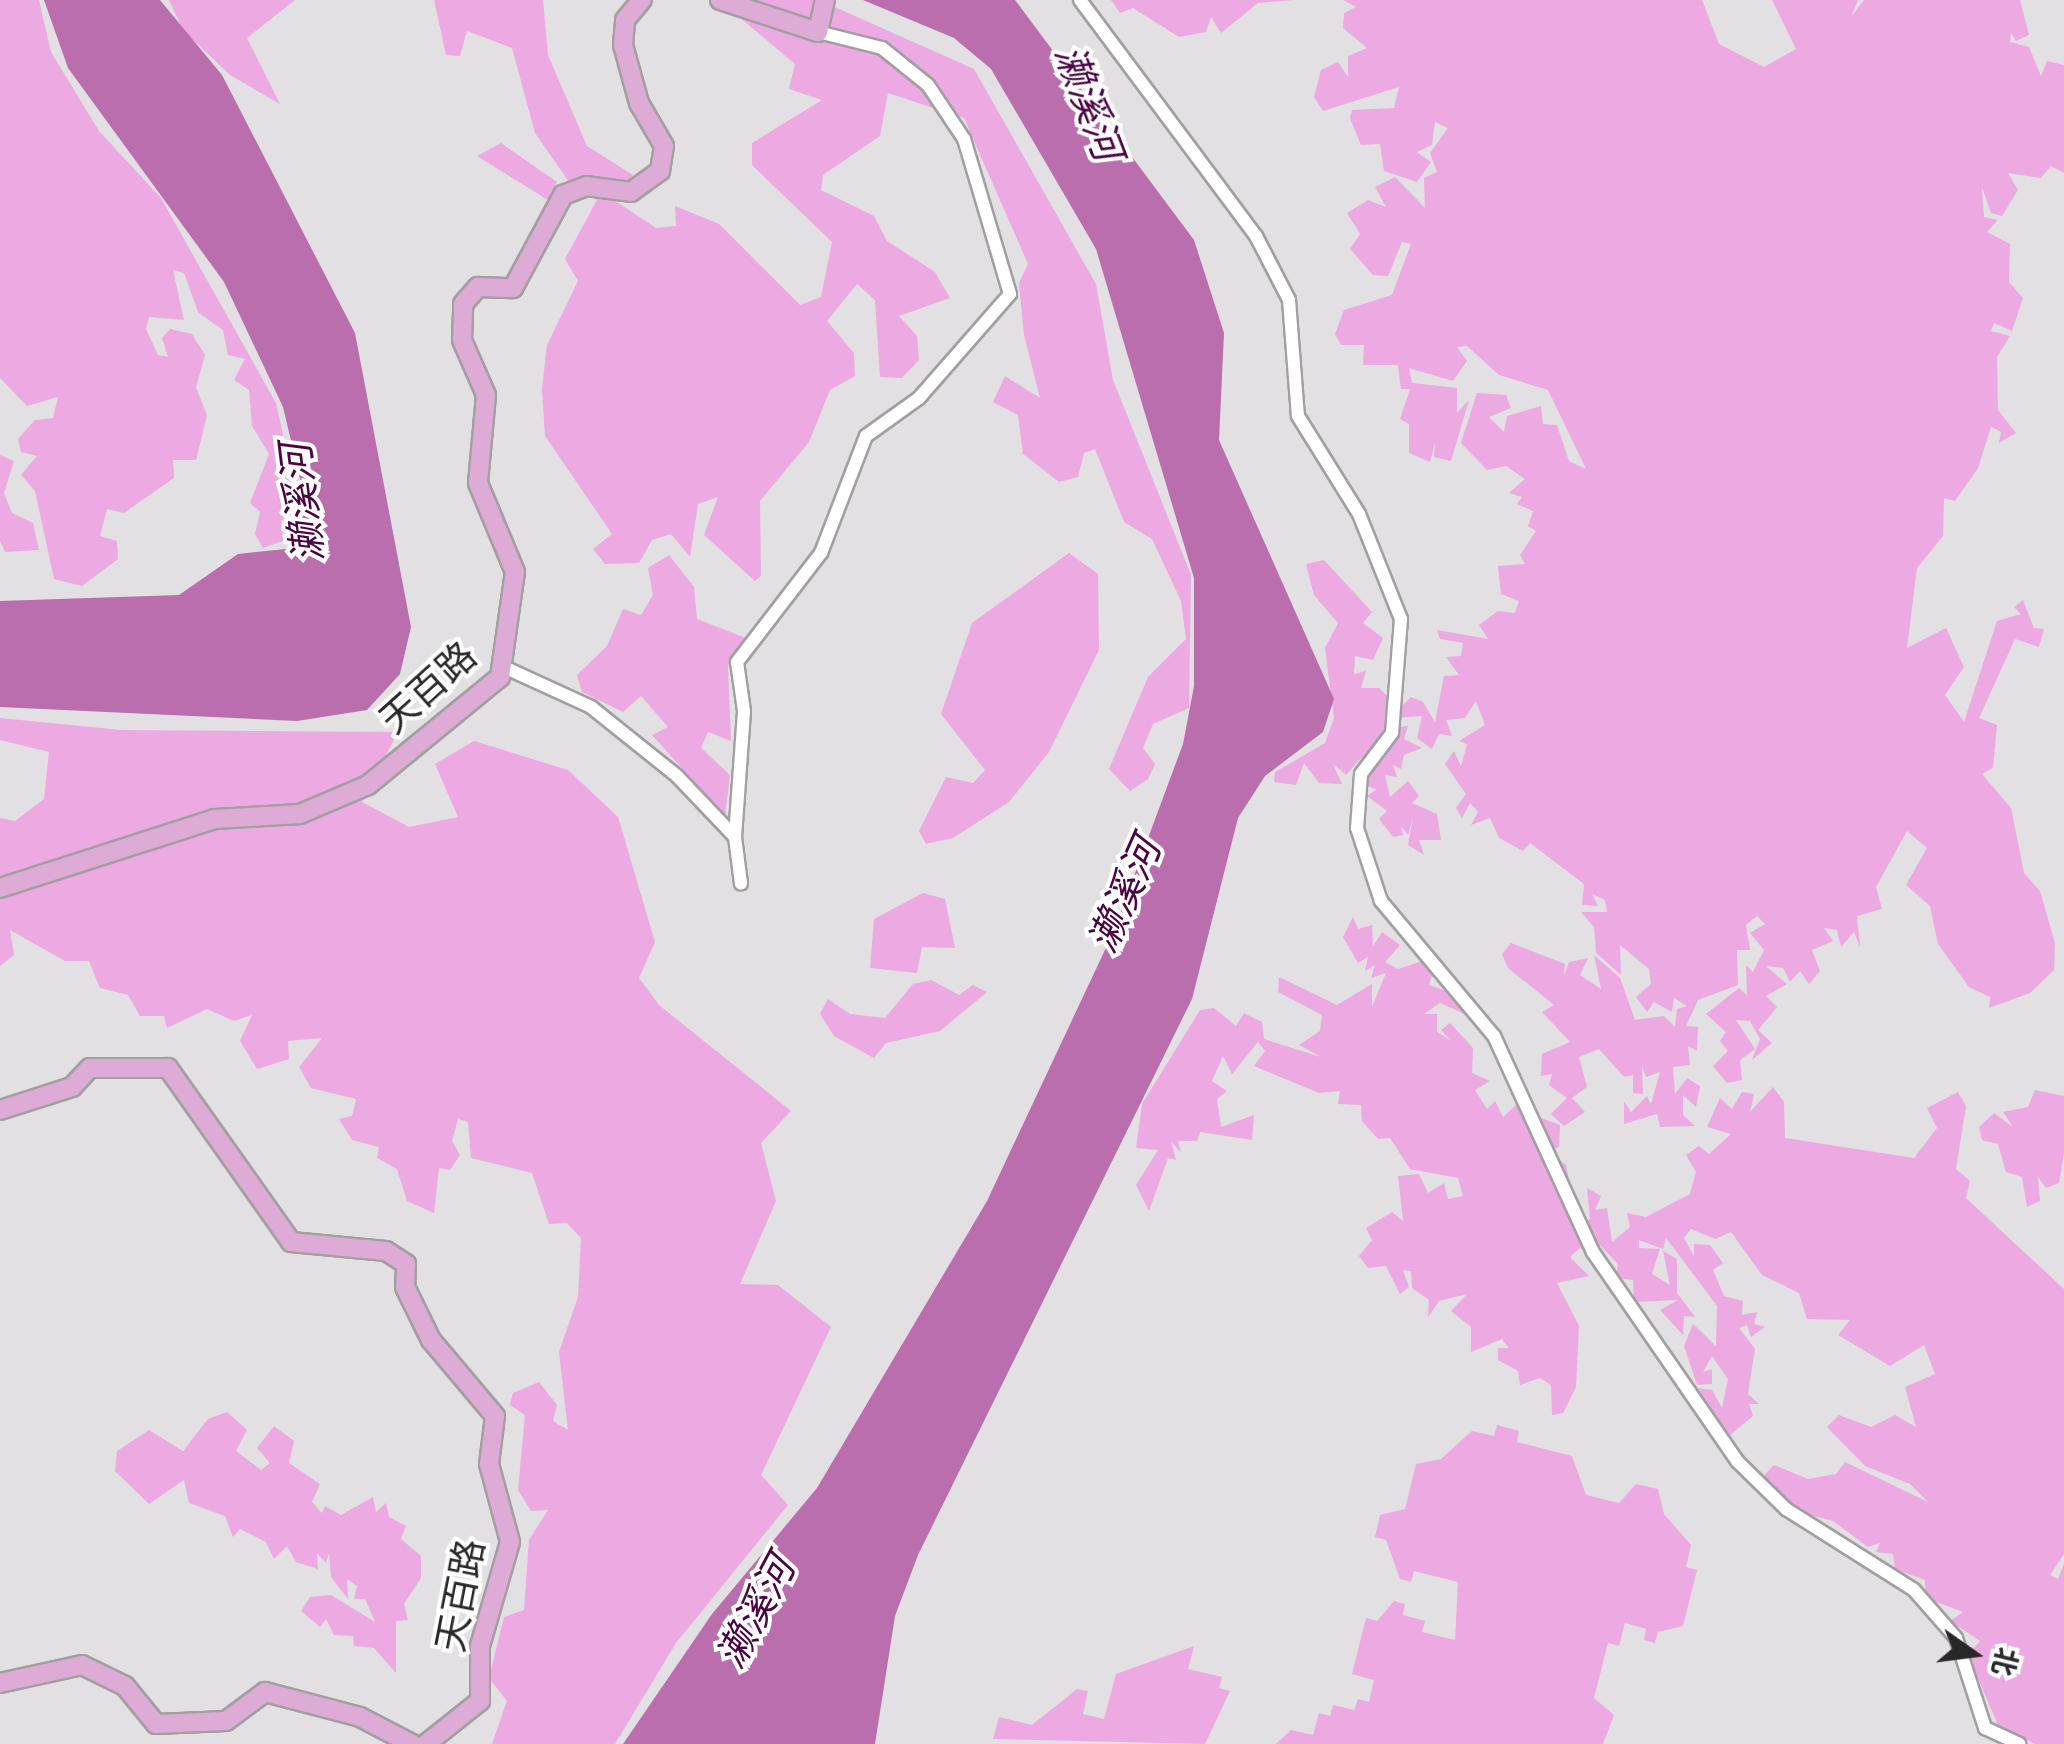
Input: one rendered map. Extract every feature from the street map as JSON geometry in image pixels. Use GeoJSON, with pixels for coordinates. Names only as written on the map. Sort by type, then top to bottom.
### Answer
{"type":"FeatureCollection","features":[{"type":"Feature","properties":{"kind":"main road","name":"天百路"},"geometry":{"type":"LineString","coordinates":[[0,888],[214,819],[300,814],[368,785],[506,668],[514,572],[478,482],[486,395],[462,340],[462,304],[478,287],[513,288],[563,195],[586,186],[632,192],[660,171],[664,146],[639,104],[623,45],[625,20],[642,0]]}},
{"type":"Feature","properties":{"kind":"main road"},"geometry":{"type":"LineString","coordinates":[[720,0],[818,32],[824,0]]}},
{"type":"Feature","properties":{"kind":"main road","name":"天百路"},"geometry":{"type":"LineString","coordinates":[[0,1110],[72,1087],[90,1068],[168,1068],[291,1242],[386,1250],[406,1264],[405,1287],[431,1340],[495,1416],[488,1464],[510,1542],[480,1646],[480,1702],[426,1744]]}},
{"type":"Feature","properties":{"kind":"main road"},"geometry":{"type":"LineString","coordinates":[[0,1683],[82,1664],[125,1686],[156,1724],[204,1728],[266,1692],[360,1718],[412,1744]]}},
{"type":"Feature","properties":{"kind":"street"},"geometry":{"type":"LineString","coordinates":[[1080,0],[1256,236],[1289,300],[1298,416],[1360,514],[1401,619],[1392,733],[1361,774],[1356,828],[1381,901],[1494,1036],[1593,1252],[1737,1462],[1786,1509],[1914,1590],[1956,1638],[1986,1728],[2019,1744]]}},
{"type":"Feature","properties":{"kind":"street"},"geometry":{"type":"LineString","coordinates":[[741,884],[735,838],[744,712],[737,662],[821,553],[866,436],[919,398],[1010,294],[964,139],[928,85],[882,48],[818,32]]}},
{"type":"Feature","properties":{"kind":"street"},"geometry":{"type":"LineString","coordinates":[[506,668],[591,706],[735,838]]}},
{"type":"Feature","properties":{"kind":"shaded area"},"geometry":{"type":"Polygon","coordinates":[[[0,0],[39,0],[51,52],[99,131],[161,198],[276,403],[299,506],[294,537],[263,548],[255,534],[260,512],[250,503],[269,454],[252,426],[249,390],[234,380],[245,359],[228,355],[223,330],[198,312],[184,273],[173,270],[184,320],[149,317],[146,329],[158,355],[168,357],[162,338],[170,329],[192,334],[205,355],[196,388],[207,415],[196,460],[173,460],[174,478],[124,513],[107,509],[100,536],[117,541],[118,559],[82,586],[54,579],[35,491],[21,475],[37,456],[21,452],[18,439],[35,420],[53,418],[58,397],[27,406],[0,378],[0,0]]]}},
{"type":"Feature","properties":{"kind":"shaded area"},"geometry":{"type":"Polygon","coordinates":[[[169,0],[295,0],[247,38],[280,104],[230,75],[183,30],[169,0]]]}},
{"type":"Feature","properties":{"kind":"shaded area"},"geometry":{"type":"Polygon","coordinates":[[[434,0],[543,0],[548,55],[587,146],[633,175],[614,200],[656,228],[676,226],[675,206],[719,224],[800,305],[821,297],[832,242],[752,165],[752,143],[822,100],[789,89],[795,64],[719,0],[819,0],[974,69],[1096,284],[1113,380],[1191,575],[1189,708],[1153,724],[1143,748],[1155,764],[1148,779],[1130,791],[1109,769],[1148,677],[1186,639],[1181,601],[1152,539],[1124,522],[1095,449],[1084,453],[1078,477],[1059,482],[1023,454],[1018,415],[993,402],[1005,376],[1040,398],[1024,335],[1019,283],[1028,264],[964,118],[888,93],[880,136],[823,175],[821,190],[874,216],[887,241],[935,272],[950,298],[899,316],[917,336],[919,360],[902,378],[880,377],[875,300],[857,284],[827,321],[854,353],[855,376],[830,390],[809,442],[760,501],[761,576],[755,581],[704,535],[718,497],[698,504],[690,557],[671,534],[652,540],[639,563],[605,564],[593,549],[612,534],[545,436],[542,389],[547,345],[578,281],[565,259],[597,200],[569,182],[535,133],[512,48],[467,31],[460,56],[446,55],[434,0]]]}},
{"type":"Feature","properties":{"kind":"shaded area"},"geometry":{"type":"Polygon","coordinates":[[[1111,0],[1294,0],[1258,3],[1221,33],[1211,17],[1206,32],[1179,37],[1133,8],[1120,13],[1111,0]]]}},
{"type":"Feature","properties":{"kind":"shaded area"},"geometry":{"type":"Polygon","coordinates":[[[1343,0],[1702,0],[1719,44],[1764,67],[1796,49],[1772,0],[1858,0],[1851,17],[1864,0],[2020,0],[2029,35],[2016,41],[2011,33],[2010,42],[2029,47],[2041,76],[2047,61],[2064,65],[2064,173],[2051,166],[2041,178],[2008,173],[2018,190],[2002,216],[1991,213],[1982,187],[1984,217],[1998,220],[1987,232],[2010,244],[2009,282],[2023,298],[2012,331],[1994,323],[1991,331],[2010,336],[1997,357],[1998,410],[2016,433],[1999,443],[2001,432],[1991,427],[1978,468],[1955,501],[1944,498],[1943,536],[1917,568],[1907,648],[1946,628],[1964,667],[1945,695],[1964,722],[1997,621],[2021,614],[2014,607],[2023,600],[2034,628],[2044,629],[2039,647],[2015,639],[1979,718],[1997,725],[1993,768],[1982,774],[2011,808],[2024,873],[2040,891],[2055,943],[2054,970],[2030,993],[1989,1008],[1990,997],[1969,987],[1938,944],[1930,906],[1906,885],[1927,848],[1907,831],[1876,887],[1882,909],[1857,916],[1860,947],[1854,932],[1841,947],[1837,930],[1824,928],[1833,941],[1812,950],[1820,971],[1809,984],[1800,971],[1790,982],[1783,968],[1766,966],[1787,984],[1766,996],[1777,1007],[1758,1030],[1772,1043],[1752,1060],[1760,1039],[1750,1021],[1736,1020],[1755,1049],[1740,1060],[1742,1080],[1727,1083],[1713,1066],[1728,1051],[1720,1041],[1726,1032],[1706,1014],[1739,988],[1747,995],[1746,965],[1753,972],[1764,950],[1750,933],[1765,924],[1757,916],[1746,925],[1750,950],[1737,950],[1738,985],[1698,1000],[1686,1026],[1698,1027],[1697,1051],[1688,1046],[1690,1065],[1673,1067],[1675,1094],[1687,1078],[1700,1086],[1696,1107],[1683,1095],[1683,1115],[1695,1126],[1660,1127],[1657,1114],[1624,1124],[1624,1101],[1631,1112],[1647,1096],[1651,1104],[1660,1072],[1646,1077],[1642,1066],[1643,1094],[1633,1093],[1633,1075],[1624,1077],[1599,1049],[1579,1057],[1587,1087],[1572,1098],[1585,1112],[1564,1126],[1551,1114],[1567,1098],[1549,1085],[1552,1074],[1541,1076],[1542,1054],[1570,1042],[1542,1012],[1554,1005],[1508,968],[1502,954],[1511,943],[1565,964],[1564,976],[1569,962],[1588,958],[1580,975],[1601,989],[1594,955],[1620,978],[1635,1020],[1664,1016],[1675,1027],[1677,1009],[1687,1006],[1674,998],[1672,1012],[1654,1002],[1647,1012],[1636,997],[1651,984],[1649,969],[1620,945],[1621,975],[1596,953],[1594,927],[1581,912],[1607,912],[1605,900],[1592,894],[1598,906],[1582,905],[1584,884],[1530,843],[1523,851],[1499,838],[1490,818],[1471,825],[1478,812],[1470,803],[1462,818],[1456,808],[1466,794],[1445,764],[1454,751],[1461,766],[1467,744],[1459,741],[1485,725],[1476,701],[1465,718],[1446,720],[1452,736],[1439,734],[1432,749],[1417,738],[1422,716],[1396,718],[1394,728],[1408,726],[1404,739],[1422,748],[1404,755],[1401,769],[1393,765],[1397,777],[1385,775],[1390,797],[1408,781],[1419,796],[1412,803],[1437,814],[1441,840],[1419,840],[1424,855],[1408,845],[1413,818],[1408,835],[1401,826],[1403,835],[1393,837],[1379,819],[1387,811],[1367,796],[1377,789],[1360,784],[1378,759],[1361,758],[1346,775],[1333,764],[1342,784],[1319,783],[1304,763],[1296,785],[1274,782],[1275,772],[1325,743],[1334,718],[1325,648],[1338,623],[1314,595],[1306,564],[1324,560],[1372,612],[1363,623],[1383,638],[1373,660],[1355,656],[1354,674],[1366,671],[1361,688],[1379,688],[1400,708],[1411,697],[1423,702],[1435,722],[1444,676],[1459,675],[1446,657],[1461,656],[1463,643],[1440,639],[1437,630],[1488,639],[1479,625],[1498,611],[1515,613],[1519,601],[1501,594],[1498,566],[1525,564],[1520,555],[1536,531],[1528,526],[1533,511],[1517,504],[1522,497],[1509,493],[1525,479],[1506,466],[1487,470],[1461,443],[1477,393],[1506,395],[1511,408],[1489,417],[1504,432],[1507,416],[1541,406],[1543,424],[1557,425],[1569,461],[1586,469],[1548,390],[1499,375],[1467,346],[1457,347],[1467,361],[1453,381],[1409,368],[1412,383],[1457,388],[1457,413],[1469,400],[1451,461],[1434,457],[1435,443],[1430,462],[1409,453],[1409,424],[1400,419],[1410,389],[1401,389],[1398,365],[1363,365],[1364,345],[1341,345],[1335,334],[1344,310],[1392,295],[1411,244],[1402,242],[1388,276],[1373,275],[1350,249],[1360,234],[1347,213],[1368,200],[1386,207],[1375,187],[1395,177],[1425,208],[1424,178],[1437,172],[1430,153],[1448,128],[1435,122],[1432,145],[1417,152],[1431,162],[1417,182],[1384,171],[1380,144],[1361,145],[1350,118],[1352,110],[1394,108],[1399,87],[1323,111],[1314,97],[1321,70],[1338,62],[1348,77],[1348,56],[1367,48],[1343,28],[1344,13],[1356,7],[1343,0]]]}},
{"type":"Feature","properties":{"kind":"shaded area"},"geometry":{"type":"Polygon","coordinates":[[[501,143],[557,182],[548,200],[477,156],[501,143]]]}},
{"type":"Feature","properties":{"kind":"shaded area"},"geometry":{"type":"Polygon","coordinates":[[[0,455],[14,461],[4,493],[12,513],[33,523],[39,550],[5,552],[0,541],[0,455]]]}},
{"type":"Feature","properties":{"kind":"shaded area"},"geometry":{"type":"Polygon","coordinates":[[[1069,553],[1098,574],[1099,650],[1049,752],[1009,802],[953,838],[926,844],[919,831],[946,777],[973,783],[985,770],[941,714],[972,623],[1069,553]]]}},
{"type":"Feature","properties":{"kind":"shaded area"},"geometry":{"type":"Polygon","coordinates":[[[669,555],[694,587],[697,619],[751,640],[728,665],[731,741],[708,732],[701,748],[730,775],[725,816],[652,735],[668,727],[641,696],[623,712],[582,692],[577,675],[607,646],[623,609],[641,615],[653,595],[648,568],[669,555]]]}},
{"type":"Feature","properties":{"kind":"shaded area"},"geometry":{"type":"Polygon","coordinates":[[[0,718],[121,730],[398,732],[362,802],[409,827],[458,817],[435,764],[474,741],[568,770],[618,817],[655,942],[639,978],[659,1005],[791,1111],[761,1143],[776,1201],[740,1284],[778,1285],[831,1327],[761,1475],[788,1505],[676,1643],[615,1744],[492,1744],[507,1701],[489,1678],[504,1617],[524,1610],[529,1540],[548,1510],[531,1511],[518,1490],[525,1415],[510,1405],[513,1393],[539,1382],[557,1405],[553,1421],[568,1430],[559,1352],[578,1297],[581,1238],[567,1223],[549,1224],[532,1173],[471,1158],[468,1122],[458,1119],[452,1141],[460,1155],[450,1170],[439,1168],[434,1213],[407,1201],[397,1169],[377,1158],[379,1147],[352,1140],[339,1119],[352,1116],[356,1099],[311,1088],[299,1067],[322,1038],[288,1041],[289,1059],[257,1069],[240,1041],[252,1015],[234,1021],[207,1009],[167,1028],[164,1016],[140,1016],[128,995],[100,988],[89,961],[65,961],[10,930],[14,955],[0,966],[0,818],[15,821],[44,799],[49,752],[0,740],[0,718]]]}},
{"type":"Feature","properties":{"kind":"shaded area"},"geometry":{"type":"Polygon","coordinates":[[[923,893],[945,899],[955,948],[922,947],[917,973],[870,968],[874,919],[923,893]]]}},
{"type":"Feature","properties":{"kind":"shaded area"},"geometry":{"type":"Polygon","coordinates":[[[1353,917],[1358,929],[1372,925],[1373,946],[1382,932],[1400,945],[1385,962],[1398,969],[1438,956],[1429,985],[1447,991],[1440,984],[1458,982],[1469,1016],[1440,1003],[1424,1014],[1437,1014],[1437,1032],[1450,1040],[1441,1030],[1450,1023],[1473,1048],[1472,1073],[1490,1081],[1475,1090],[1487,1109],[1495,1101],[1503,1117],[1526,1096],[1541,1118],[1560,1125],[1559,1147],[1547,1151],[1566,1165],[1578,1225],[1590,1219],[1587,1188],[1601,1196],[1595,1210],[1607,1208],[1612,1242],[1630,1227],[1627,1213],[1646,1217],[1690,1194],[1696,1172],[1686,1155],[1699,1146],[1709,1154],[1731,1134],[1707,1127],[1720,1098],[1732,1109],[1742,1092],[1754,1094],[1750,1112],[1773,1087],[1784,1102],[1785,1138],[1914,1158],[1937,1128],[1927,1108],[1958,1092],[1966,1106],[1956,1169],[1970,1181],[1966,1198],[2064,1289],[2064,1554],[2050,1575],[2058,1579],[2064,1564],[2064,1744],[2035,1744],[1998,1725],[1968,1655],[1980,1641],[1950,1621],[1963,1612],[1926,1598],[1925,1580],[1895,1569],[1893,1554],[1876,1552],[1880,1543],[1868,1547],[1833,1521],[1794,1511],[1761,1479],[1774,1465],[1808,1479],[1836,1474],[1845,1462],[1928,1502],[1910,1484],[1865,1466],[1827,1427],[1839,1415],[1871,1427],[1895,1415],[1916,1427],[1905,1387],[1935,1374],[1924,1345],[1890,1366],[1838,1335],[1850,1320],[1807,1319],[1799,1293],[1762,1275],[1731,1232],[1715,1239],[1691,1229],[1684,1238],[1694,1256],[1694,1244],[1710,1245],[1723,1263],[1713,1270],[1724,1296],[1743,1301],[1742,1315],[1757,1312],[1754,1324],[1765,1327],[1751,1337],[1747,1325],[1739,1328],[1755,1349],[1748,1394],[1759,1404],[1749,1404],[1753,1416],[1729,1436],[1698,1388],[1712,1390],[1722,1408],[1728,1379],[1712,1356],[1703,1372],[1712,1369],[1712,1384],[1697,1385],[1684,1346],[1693,1324],[1716,1346],[1717,1306],[1666,1238],[1663,1249],[1639,1240],[1639,1248],[1660,1249],[1652,1274],[1670,1285],[1663,1251],[1677,1259],[1677,1293],[1695,1317],[1684,1316],[1683,1335],[1660,1310],[1678,1300],[1634,1302],[1633,1280],[1616,1278],[1618,1264],[1597,1242],[1597,1256],[1580,1248],[1570,1257],[1589,1276],[1557,1283],[1579,1326],[1576,1387],[1563,1413],[1552,1415],[1551,1385],[1540,1378],[1520,1385],[1518,1371],[1498,1360],[1498,1348],[1509,1348],[1502,1339],[1471,1352],[1471,1327],[1451,1311],[1467,1294],[1439,1301],[1428,1317],[1429,1300],[1412,1288],[1411,1271],[1403,1270],[1409,1287],[1400,1294],[1386,1266],[1368,1268],[1359,1256],[1372,1240],[1366,1228],[1392,1212],[1403,1221],[1398,1176],[1419,1174],[1428,1193],[1444,1183],[1448,1199],[1463,1196],[1458,1178],[1410,1169],[1390,1138],[1378,1139],[1362,1121],[1361,1105],[1338,1104],[1340,1091],[1319,1093],[1254,1066],[1265,1051],[1258,1042],[1232,1074],[1223,1056],[1212,1081],[1227,1091],[1217,1099],[1221,1127],[1254,1115],[1252,1140],[1200,1132],[1197,1141],[1178,1141],[1181,1153],[1171,1141],[1176,1160],[1168,1158],[1149,1211],[1136,1185],[1158,1150],[1136,1148],[1142,1104],[1200,1010],[1214,1008],[1236,1026],[1244,1013],[1262,1022],[1264,1039],[1321,1057],[1299,1045],[1320,1031],[1322,1015],[1278,992],[1279,977],[1337,1005],[1372,984],[1372,1007],[1386,973],[1371,978],[1375,965],[1365,971],[1368,957],[1358,963],[1343,937],[1353,917]]]}},
{"type":"Feature","properties":{"kind":"shaded area"},"geometry":{"type":"Polygon","coordinates":[[[931,980],[959,995],[973,985],[987,992],[940,1031],[886,1043],[874,1058],[834,1036],[820,1014],[828,999],[850,1014],[885,1018],[913,984],[931,980]]]}},
{"type":"Feature","properties":{"kind":"shaded area"},"geometry":{"type":"Polygon","coordinates":[[[2035,1090],[2064,1096],[2064,1153],[2059,1183],[2046,1188],[2038,1177],[2040,1201],[2027,1207],[2022,1177],[2006,1172],[1998,1144],[1982,1140],[1979,1127],[1994,1113],[2013,1127],[2003,1112],[2028,1107],[2035,1090]]]}},
{"type":"Feature","properties":{"kind":"shaded area"},"geometry":{"type":"Polygon","coordinates":[[[227,1412],[247,1430],[236,1451],[261,1470],[270,1463],[257,1448],[274,1426],[294,1441],[289,1463],[320,1484],[312,1502],[322,1513],[325,1506],[341,1515],[373,1497],[376,1512],[386,1503],[389,1517],[406,1526],[401,1539],[421,1556],[421,1578],[404,1604],[408,1620],[396,1621],[396,1673],[374,1648],[354,1646],[353,1636],[334,1635],[326,1619],[320,1627],[301,1611],[310,1597],[331,1595],[375,1622],[365,1599],[354,1599],[357,1586],[347,1579],[348,1599],[331,1577],[329,1553],[326,1563],[317,1553],[318,1569],[296,1562],[287,1546],[274,1559],[266,1542],[240,1529],[233,1537],[225,1516],[189,1503],[184,1480],[149,1504],[115,1471],[117,1451],[149,1430],[183,1451],[208,1419],[227,1412]]]}},
{"type":"Feature","properties":{"kind":"shaded area"},"geometry":{"type":"Polygon","coordinates":[[[1497,1425],[1519,1431],[1517,1442],[1572,1456],[1586,1495],[1619,1503],[1636,1484],[1658,1489],[1664,1514],[1691,1545],[1686,1567],[1697,1570],[1683,1626],[1658,1632],[1655,1643],[1644,1640],[1646,1629],[1625,1623],[1619,1646],[1608,1643],[1594,1698],[1614,1715],[1603,1744],[1276,1744],[1291,1730],[1313,1735],[1319,1713],[1330,1716],[1333,1705],[1354,1710],[1358,1699],[1369,1702],[1374,1680],[1352,1674],[1366,1618],[1377,1621],[1394,1601],[1405,1604],[1403,1615],[1425,1621],[1422,1632],[1455,1640],[1458,1582],[1414,1571],[1411,1582],[1400,1579],[1386,1540],[1375,1537],[1380,1515],[1405,1509],[1416,1464],[1441,1459],[1472,1431],[1494,1436],[1497,1425]]]}},
{"type":"Feature","properties":{"kind":"shaded area"},"geometry":{"type":"Polygon","coordinates":[[[1194,1646],[1188,1669],[1222,1677],[1219,1688],[1230,1691],[1205,1744],[993,1739],[999,1717],[1032,1725],[1077,1689],[1088,1691],[1083,1714],[1104,1719],[1116,1674],[1194,1646]]]}},
{"type":"Feature","properties":{"kind":"water"},"geometry":{"type":"Polygon","coordinates":[[[44,0],[160,0],[222,75],[355,333],[411,627],[400,674],[367,710],[297,721],[0,707],[0,601],[179,595],[238,554],[295,548],[306,504],[283,407],[224,282],[68,68],[44,0]]]}},
{"type":"Feature","properties":{"kind":"water","name":"濑溪河"},"geometry":{"type":"Polygon","coordinates":[[[863,0],[1015,0],[1194,240],[1224,333],[1219,440],[1334,699],[1323,732],[1265,776],[1238,818],[1192,999],[918,1555],[895,1616],[875,1744],[623,1744],[712,1614],[817,1488],[987,1201],[1112,935],[1183,744],[1194,686],[1194,578],[1096,249],[991,69],[954,38],[863,0]]]}}]}
